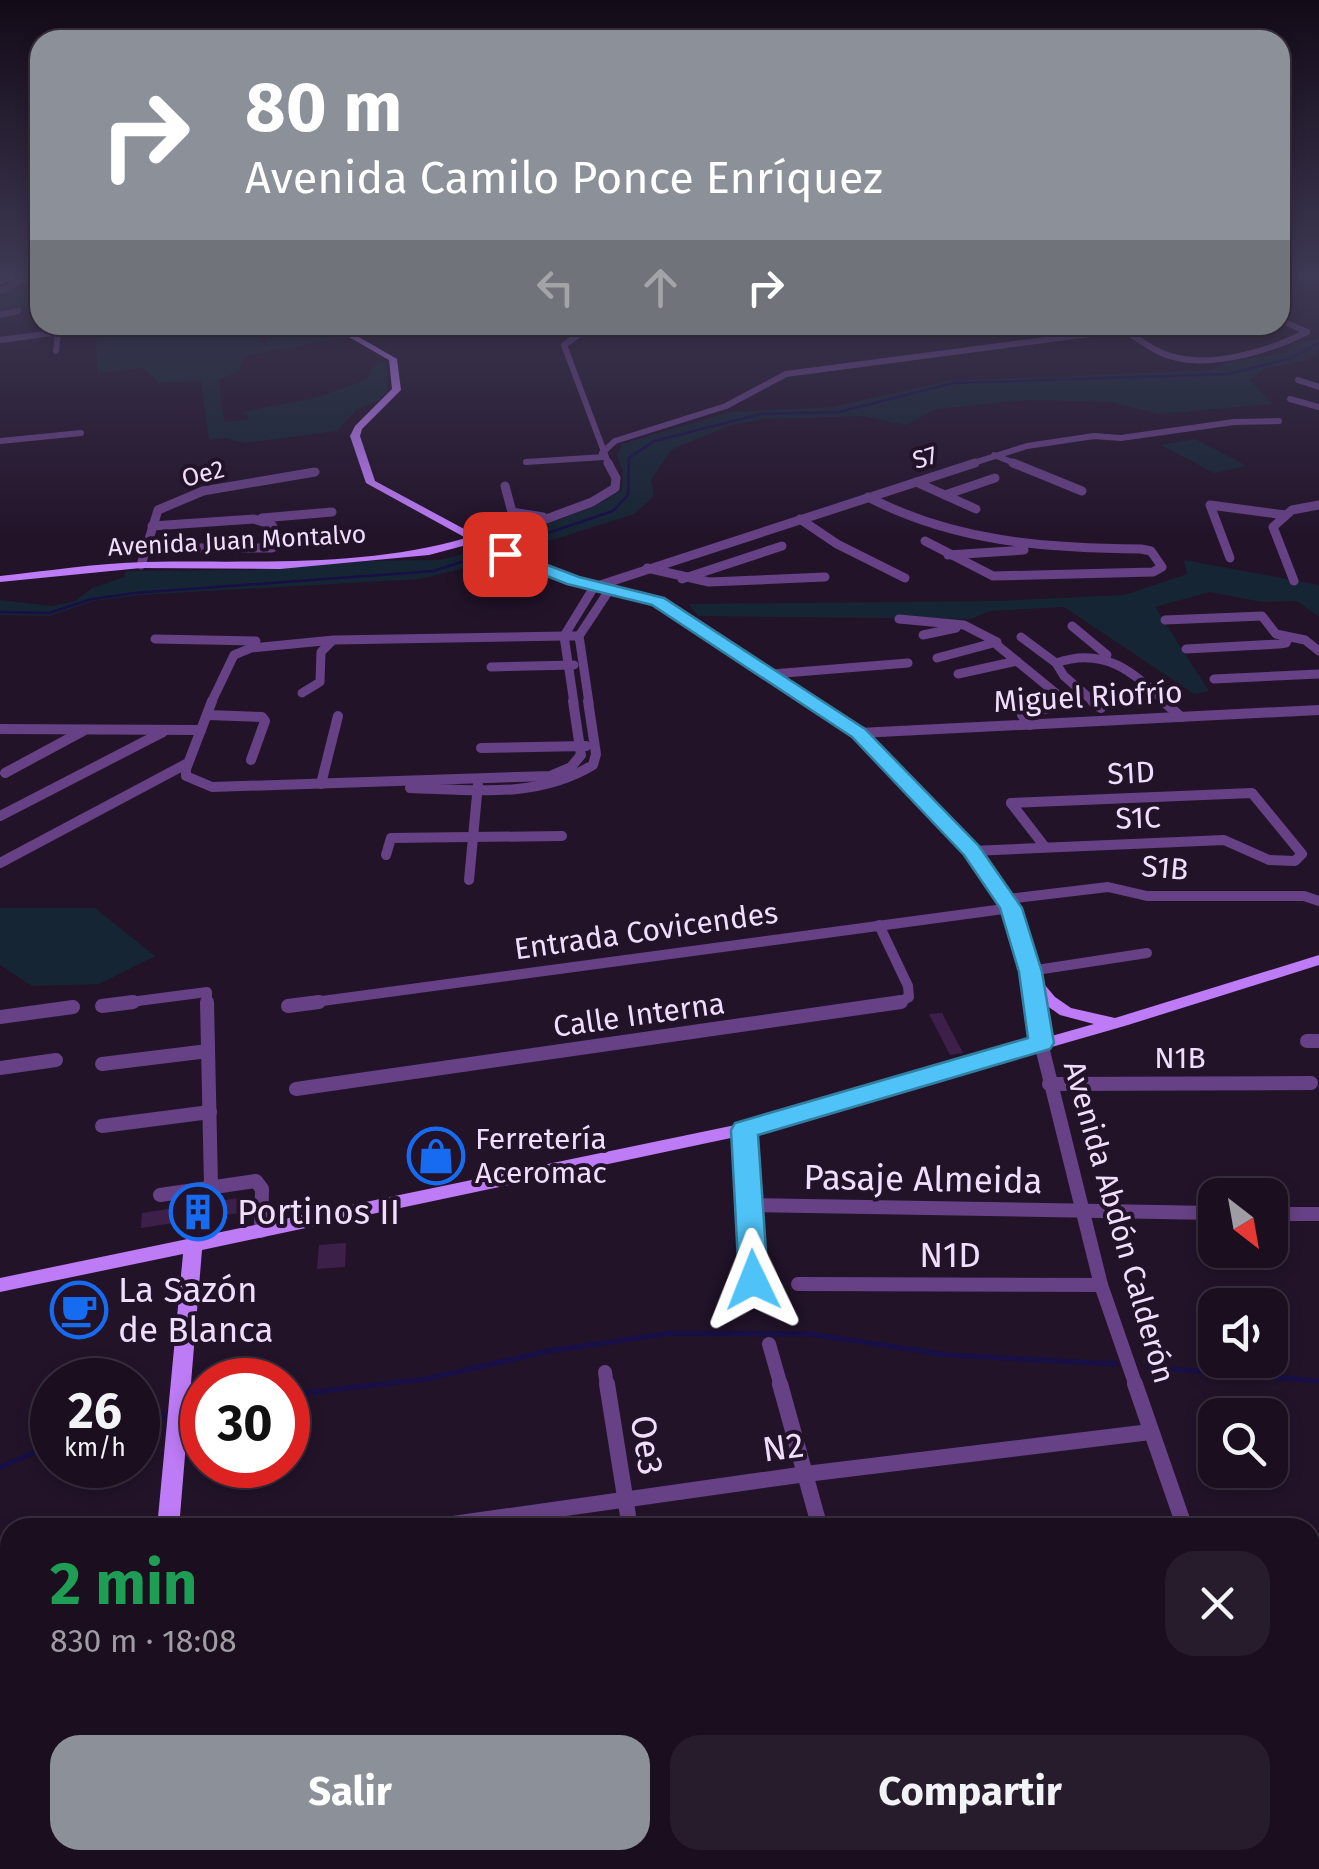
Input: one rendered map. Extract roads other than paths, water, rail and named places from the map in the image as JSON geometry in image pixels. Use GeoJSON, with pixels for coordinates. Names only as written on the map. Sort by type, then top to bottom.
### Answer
{"type":"FeatureCollection","features":[{"type":"Feature","properties":{"kind":"street","name":"Avenida Abdón Calderón"},"geometry":{"type":"LineString","coordinates":[[393,364],[398,390],[356,432],[371,483],[505,554],[594,587],[658,601],[772,674],[858,733],[972,851],[1009,903],[1030,972],[1049,1084],[1101,1285],[1181,1518]]}},
{"type":"Feature","properties":{"kind":"street"},"geometry":{"type":"LineString","coordinates":[[486,541],[610,492],[617,481],[603,455],[571,364]]}},
{"type":"Feature","properties":{"kind":"street"},"geometry":{"type":"LineString","coordinates":[[526,462],[603,455],[615,442],[726,406],[786,374],[863,364]]}},
{"type":"Feature","properties":{"kind":"street"},"geometry":{"type":"LineString","coordinates":[[1298,380],[1319,387]]}},
{"type":"Feature","properties":{"kind":"street"},"geometry":{"type":"LineString","coordinates":[[1290,398],[1319,408]]}},
{"type":"Feature","properties":{"kind":"street","name":"S7"},"geometry":{"type":"LineString","coordinates":[[594,587],[1026,446],[1094,436],[1121,438],[1234,422],[1280,420]]}},
{"type":"Feature","properties":{"kind":"street"},"geometry":{"type":"LineString","coordinates":[[0,442],[81,433]]}},
{"type":"Feature","properties":{"kind":"street"},"geometry":{"type":"LineString","coordinates":[[994,456],[1082,491]]}},
{"type":"Feature","properties":{"kind":"street"},"geometry":{"type":"LineString","coordinates":[[486,541],[606,489],[608,467]]}},
{"type":"Feature","properties":{"kind":"street","name":"Oe2"},"geometry":{"type":"LineString","coordinates":[[152,523],[158,510],[204,491],[315,472]]}},
{"type":"Feature","properties":{"kind":"street"},"geometry":{"type":"LineString","coordinates":[[945,495],[995,478]]}},
{"type":"Feature","properties":{"kind":"street"},"geometry":{"type":"LineString","coordinates":[[916,482],[976,509]]}},
{"type":"Feature","properties":{"kind":"street"},"geometry":{"type":"LineString","coordinates":[[506,486],[512,512],[542,517]]}},
{"type":"Feature","properties":{"kind":"street"},"geometry":{"type":"LineString","coordinates":[[868,497],[925,522],[1000,546],[1050,550],[1141,548],[1151,551],[1162,567],[1153,572],[993,576],[925,542]]}},
{"type":"Feature","properties":{"kind":"street"},"geometry":{"type":"LineString","coordinates":[[1230,558],[1210,505],[1285,515],[1319,505]]}},
{"type":"Feature","properties":{"kind":"street"},"geometry":{"type":"LineString","coordinates":[[141,565],[152,523],[332,512]]}},
{"type":"Feature","properties":{"kind":"street"},"geometry":{"type":"LineString","coordinates":[[1285,515],[1273,526],[1294,581]]}},
{"type":"Feature","properties":{"kind":"street"},"geometry":{"type":"LineString","coordinates":[[159,548],[278,547],[272,521],[282,516]]}},
{"type":"Feature","properties":{"kind":"street"},"geometry":{"type":"LineString","coordinates":[[254,519],[272,526]]}},
{"type":"Feature","properties":{"kind":"street"},"geometry":{"type":"LineString","coordinates":[[800,519],[836,544],[905,578]]}},
{"type":"Feature","properties":{"kind":"street","name":"Avenida Juan Montalvo"},"geometry":{"type":"LineString","coordinates":[[0,580],[141,565],[280,566],[429,552],[486,541]]}},
{"type":"Feature","properties":{"kind":"street"},"geometry":{"type":"LineString","coordinates":[[682,578],[782,546]]}},
{"type":"Feature","properties":{"kind":"street"},"geometry":{"type":"LineString","coordinates":[[948,554],[1000,546]]}},
{"type":"Feature","properties":{"kind":"street"},"geometry":{"type":"LineString","coordinates":[[647,568],[682,578],[733,582],[825,577]]}},
{"type":"Feature","properties":{"kind":"street"},"geometry":{"type":"LineString","coordinates":[[478,784],[550,776],[578,762],[564,636],[594,587]]}},
{"type":"Feature","properties":{"kind":"street"},"geometry":{"type":"LineString","coordinates":[[280,642],[234,655],[186,764],[186,776],[212,787],[528,787],[572,778],[593,765],[595,746],[580,636],[610,589]]}},
{"type":"Feature","properties":{"kind":"street"},"geometry":{"type":"LineString","coordinates":[[1165,620],[1262,616],[1276,634],[1306,640],[1319,651]]}},
{"type":"Feature","properties":{"kind":"street"},"geometry":{"type":"LineString","coordinates":[[899,619],[982,629],[1068,703],[1022,715],[1030,724]]}},
{"type":"Feature","properties":{"kind":"street"},"geometry":{"type":"LineString","coordinates":[[923,634],[970,626]]}},
{"type":"Feature","properties":{"kind":"street"},"geometry":{"type":"LineString","coordinates":[[1072,626],[1181,717]]}},
{"type":"Feature","properties":{"kind":"street"},"geometry":{"type":"LineString","coordinates":[[155,639],[332,642],[580,636]]}},
{"type":"Feature","properties":{"kind":"street"},"geometry":{"type":"LineString","coordinates":[[1021,637],[1056,663],[1064,676],[1101,708]]}},
{"type":"Feature","properties":{"kind":"street"},"geometry":{"type":"LineString","coordinates":[[1186,649],[1279,644],[1286,643],[1289,637]]}},
{"type":"Feature","properties":{"kind":"street"},"geometry":{"type":"LineString","coordinates":[[302,693],[320,682],[320,652],[332,642]]}},
{"type":"Feature","properties":{"kind":"street"},"geometry":{"type":"LineString","coordinates":[[937,658],[997,645]]}},
{"type":"Feature","properties":{"kind":"street"},"geometry":{"type":"LineString","coordinates":[[1056,663],[1085,654],[1107,655]]}},
{"type":"Feature","properties":{"kind":"street"},"geometry":{"type":"LineString","coordinates":[[958,674],[1017,661]]}},
{"type":"Feature","properties":{"kind":"street"},"geometry":{"type":"LineString","coordinates":[[772,674],[908,663]]}},
{"type":"Feature","properties":{"kind":"street"},"geometry":{"type":"LineString","coordinates":[[491,667],[584,664]]}},
{"type":"Feature","properties":{"kind":"street"},"geometry":{"type":"LineString","coordinates":[[1214,679],[1319,674]]}},
{"type":"Feature","properties":{"kind":"street"},"geometry":{"type":"LineString","coordinates":[[574,706],[589,705]]}},
{"type":"Feature","properties":{"kind":"street","name":"Miguel Riofrío"},"geometry":{"type":"LineString","coordinates":[[858,733],[1319,710]]}},
{"type":"Feature","properties":{"kind":"street"},"geometry":{"type":"LineString","coordinates":[[207,715],[262,717],[265,721],[251,760]]}},
{"type":"Feature","properties":{"kind":"street"},"geometry":{"type":"LineString","coordinates":[[320,784],[338,716]]}},
{"type":"Feature","properties":{"kind":"street"},"geometry":{"type":"LineString","coordinates":[[0,729],[200,730]]}},
{"type":"Feature","properties":{"kind":"street"},"geometry":{"type":"LineString","coordinates":[[5,773],[86,730]]}},
{"type":"Feature","properties":{"kind":"street"},"geometry":{"type":"LineString","coordinates":[[0,816],[167,730]]}},
{"type":"Feature","properties":{"kind":"street"},"geometry":{"type":"LineString","coordinates":[[482,748],[595,746]]}},
{"type":"Feature","properties":{"kind":"street"},"geometry":{"type":"LineString","coordinates":[[0,863],[186,764]]}},
{"type":"Feature","properties":{"kind":"street"},"geometry":{"type":"LineString","coordinates":[[470,880],[478,784]]}},
{"type":"Feature","properties":{"kind":"street","name":"S1D"},"geometry":{"type":"LineString","coordinates":[[1046,847],[1011,804],[1252,794],[1302,854],[1301,858]]}},
{"type":"Feature","properties":{"kind":"street"},"geometry":{"type":"LineString","coordinates":[[386,855],[391,838],[562,836]]}},
{"type":"Feature","properties":{"kind":"street","name":"S1C"},"geometry":{"type":"LineString","coordinates":[[972,851],[1224,840],[1268,860],[1301,858]]}},
{"type":"Feature","properties":{"kind":"street","name":"S1B"},"geometry":{"type":"LineString","coordinates":[[1009,903],[1108,887],[1147,896],[1304,896],[1319,901]]}},
{"type":"Feature","properties":{"kind":"street","name":"Entrada Covicendes"},"geometry":{"type":"LineString","coordinates":[[288,1006],[1009,903]]}},
{"type":"Feature","properties":{"kind":"street","name":"Calle Interna"},"geometry":{"type":"LineString","coordinates":[[296,1089],[898,1004],[910,998],[908,986],[878,924]]}},
{"type":"Feature","properties":{"kind":"street"},"geometry":{"type":"LineString","coordinates":[[1122,1021],[1062,1012],[1044,998],[1030,972],[1147,953]]}},
{"type":"Feature","properties":{"kind":"street"},"geometry":{"type":"LineString","coordinates":[[0,1285],[744,1130],[1319,960]]}},
{"type":"Feature","properties":{"kind":"street"},"geometry":{"type":"LineString","coordinates":[[102,1006],[208,992],[211,1185]]}},
{"type":"Feature","properties":{"kind":"street"},"geometry":{"type":"LineString","coordinates":[[0,1017],[73,1008]]}},
{"type":"Feature","properties":{"kind":"street"},"geometry":{"type":"LineString","coordinates":[[102,1064],[208,1050]]}},
{"type":"Feature","properties":{"kind":"street"},"geometry":{"type":"LineString","coordinates":[[0,1068],[56,1060]]}},
{"type":"Feature","properties":{"kind":"street","name":"N1B"},"geometry":{"type":"LineString","coordinates":[[1049,1084],[1311,1082]]}},
{"type":"Feature","properties":{"kind":"street"},"geometry":{"type":"LineString","coordinates":[[102,1126],[210,1112]]}},
{"type":"Feature","properties":{"kind":"street"},"geometry":{"type":"LineString","coordinates":[[744,1130],[753,1280]]}},
{"type":"Feature","properties":{"kind":"street"},"geometry":{"type":"LineString","coordinates":[[160,1196],[256,1180],[262,1189],[261,1231]]}},
{"type":"Feature","properties":{"kind":"street","name":"Pasaje Almeida"},"geometry":{"type":"LineString","coordinates":[[750,1204],[1198,1213]]}},
{"type":"Feature","properties":{"kind":"street"},"geometry":{"type":"LineString","coordinates":[[1288,1214],[1319,1214]]}},
{"type":"Feature","properties":{"kind":"street"},"geometry":{"type":"LineString","coordinates":[[169,1518],[193,1246]]}},
{"type":"Feature","properties":{"kind":"street","name":"N1D"},"geometry":{"type":"LineString","coordinates":[[798,1284],[1101,1285]]}},
{"type":"Feature","properties":{"kind":"street"},"geometry":{"type":"LineString","coordinates":[[769,1344],[817,1518]]}},
{"type":"Feature","properties":{"kind":"street","name":"Oe3"},"geometry":{"type":"LineString","coordinates":[[605,1372],[628,1518]]}},
{"type":"Feature","properties":{"kind":"street","name":"N2"},"geometry":{"type":"LineString","coordinates":[[499,1518],[806,1474],[1150,1432]]}},
{"type":"Feature","properties":{"kind":"waterway"},"geometry":{"type":"LineString","coordinates":[[0,612],[49,613],[92,599],[135,593],[434,571],[613,511],[628,495],[629,458],[654,441],[761,414],[839,412],[953,383],[1229,374],[1268,364]]}},
{"type":"Feature","properties":{"kind":"waterway"},"geometry":{"type":"LineString","coordinates":[[310,1392],[426,1379],[549,1351],[672,1333],[810,1334],[948,1355],[1116,1364]]}},
{"type":"Feature","properties":{"kind":"waterway"},"geometry":{"type":"LineString","coordinates":[[1147,1367],[1319,1381]]}},
{"type":"Feature","properties":{"kind":"waterway"},"geometry":{"type":"LineString","coordinates":[[160,1417],[164,1416]]}},
{"type":"Feature","properties":{"kind":"waterway"},"geometry":{"type":"LineString","coordinates":[[0,1467],[30,1454]]}},
{"type":"Feature","properties":{"kind":"place","name":"Ferretería Aceromac"},"geometry":{"type":"Point","coordinates":[436,1156]}},
{"type":"Feature","properties":{"kind":"place","name":"Portinos II"},"geometry":{"type":"Point","coordinates":[198,1212]}},
{"type":"Feature","properties":{"kind":"place","name":"La Sazón de Blanca"},"geometry":{"type":"Point","coordinates":[79,1310]}}]}
